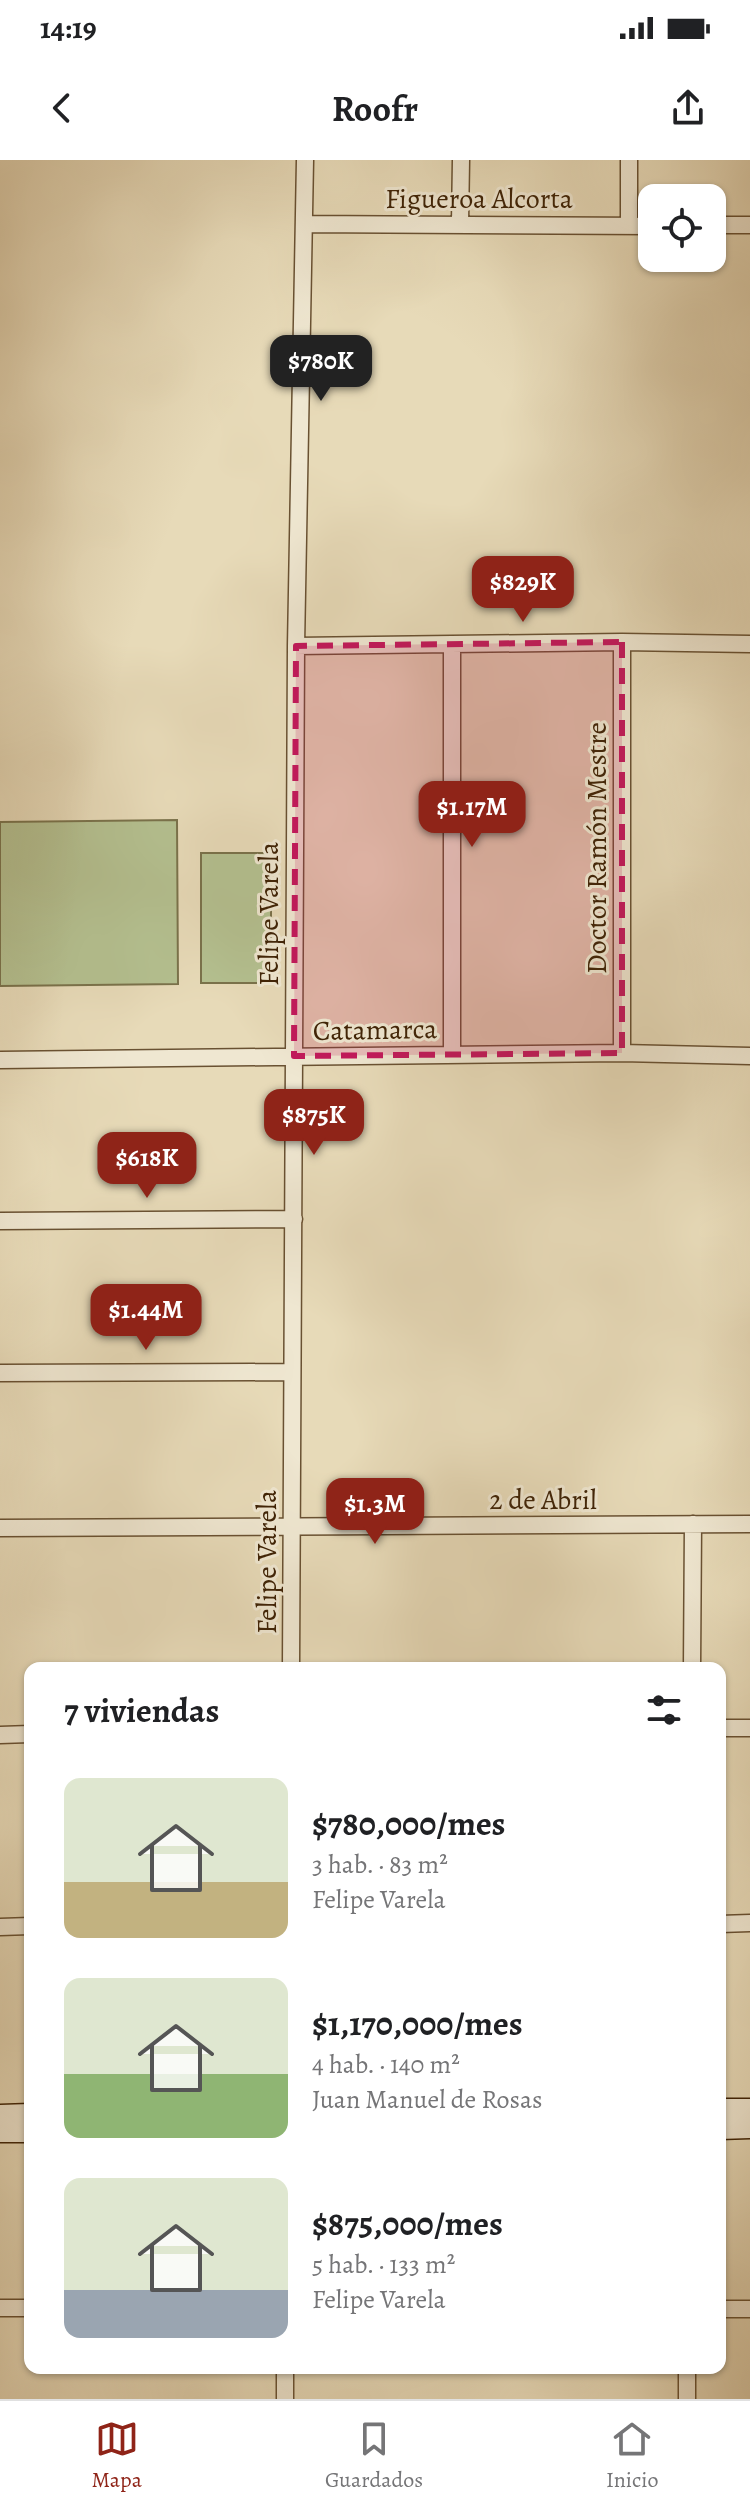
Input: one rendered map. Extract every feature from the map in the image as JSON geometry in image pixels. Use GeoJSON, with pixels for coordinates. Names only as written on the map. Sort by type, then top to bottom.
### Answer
{"type":"FeatureCollection","features":[{"type":"Feature","properties":{"kind":"main road"},"geometry":{"type":"LineString","coordinates":[[726,2110],[750,2110]]}},
{"type":"Feature","properties":{"kind":"main road"},"geometry":{"type":"LineString","coordinates":[[0,2116],[24,2115]]}},
{"type":"Feature","properties":{"kind":"main road"},"geometry":{"type":"LineString","coordinates":[[726,2128],[750,2127]]}},
{"type":"Feature","properties":{"kind":"main road"},"geometry":{"type":"LineString","coordinates":[[0,2131],[24,2131]]}},
{"type":"Feature","properties":{"kind":"street","name":"Felipe Varela"},"geometry":{"type":"LineString","coordinates":[[291,1662],[296,646],[305,160]]}},
{"type":"Feature","properties":{"kind":"street"},"geometry":{"type":"LineString","coordinates":[[460,223],[461,160]]}},
{"type":"Feature","properties":{"kind":"street"},"geometry":{"type":"LineString","coordinates":[[629,160],[629,226]]}},
{"type":"Feature","properties":{"kind":"street","name":"Figueroa Alcorta"},"geometry":{"type":"LineString","coordinates":[[305,224],[638,226]]}},
{"type":"Feature","properties":{"kind":"street"},"geometry":{"type":"LineString","coordinates":[[726,225],[750,225]]}},
{"type":"Feature","properties":{"kind":"street"},"geometry":{"type":"LineString","coordinates":[[296,646],[622,642],[750,644]]}},
{"type":"Feature","properties":{"kind":"street","name":"Doctor Ramón Mestre"},"geometry":{"type":"LineString","coordinates":[[622,642],[622,1053]]}},
{"type":"Feature","properties":{"kind":"street"},"geometry":{"type":"LineString","coordinates":[[452,644],[452,1055]]}},
{"type":"Feature","properties":{"kind":"street","name":"Catamarca"},"geometry":{"type":"LineString","coordinates":[[0,1060],[622,1053],[750,1056]]}},
{"type":"Feature","properties":{"kind":"street"},"geometry":{"type":"LineString","coordinates":[[0,1221],[294,1219]]}},
{"type":"Feature","properties":{"kind":"street"},"geometry":{"type":"LineString","coordinates":[[0,1373],[292,1372]]}},
{"type":"Feature","properties":{"kind":"street"},"geometry":{"type":"LineString","coordinates":[[692,1662],[693,1524]]}},
{"type":"Feature","properties":{"kind":"street","name":"2 de Abril"},"geometry":{"type":"LineString","coordinates":[[0,1528],[750,1524]]}},
{"type":"Feature","properties":{"kind":"street"},"geometry":{"type":"LineString","coordinates":[[726,1728],[750,1728]]}},
{"type":"Feature","properties":{"kind":"street"},"geometry":{"type":"LineString","coordinates":[[0,1735],[24,1734]]}},
{"type":"Feature","properties":{"kind":"street"},"geometry":{"type":"LineString","coordinates":[[726,1924],[750,1923]]}},
{"type":"Feature","properties":{"kind":"street"},"geometry":{"type":"LineString","coordinates":[[0,1927],[24,1926]]}},
{"type":"Feature","properties":{"kind":"street"},"geometry":{"type":"LineString","coordinates":[[0,2308],[24,2308]]}},
{"type":"Feature","properties":{"kind":"street"},"geometry":{"type":"LineString","coordinates":[[726,2309],[750,2309]]}},
{"type":"Feature","properties":{"kind":"street"},"geometry":{"type":"LineString","coordinates":[[285,2374],[285,2399]]}},
{"type":"Feature","properties":{"kind":"street"},"geometry":{"type":"LineString","coordinates":[[687,2374],[687,2399]]}},
{"type":"Feature","properties":{"kind":"highlighted area"},"geometry":{"type":"Polygon","coordinates":[[[622,642],[622,1053],[294,1056],[296,646],[622,642]]]}},
{"type":"Feature","properties":{"kind":"green space"},"geometry":{"type":"Polygon","coordinates":[[[177,820],[178,984],[0,986],[0,822],[177,820]]]}},
{"type":"Feature","properties":{"kind":"green space"},"geometry":{"type":"Polygon","coordinates":[[[201,853],[271,853],[271,983],[201,983],[201,853]]]}}]}
